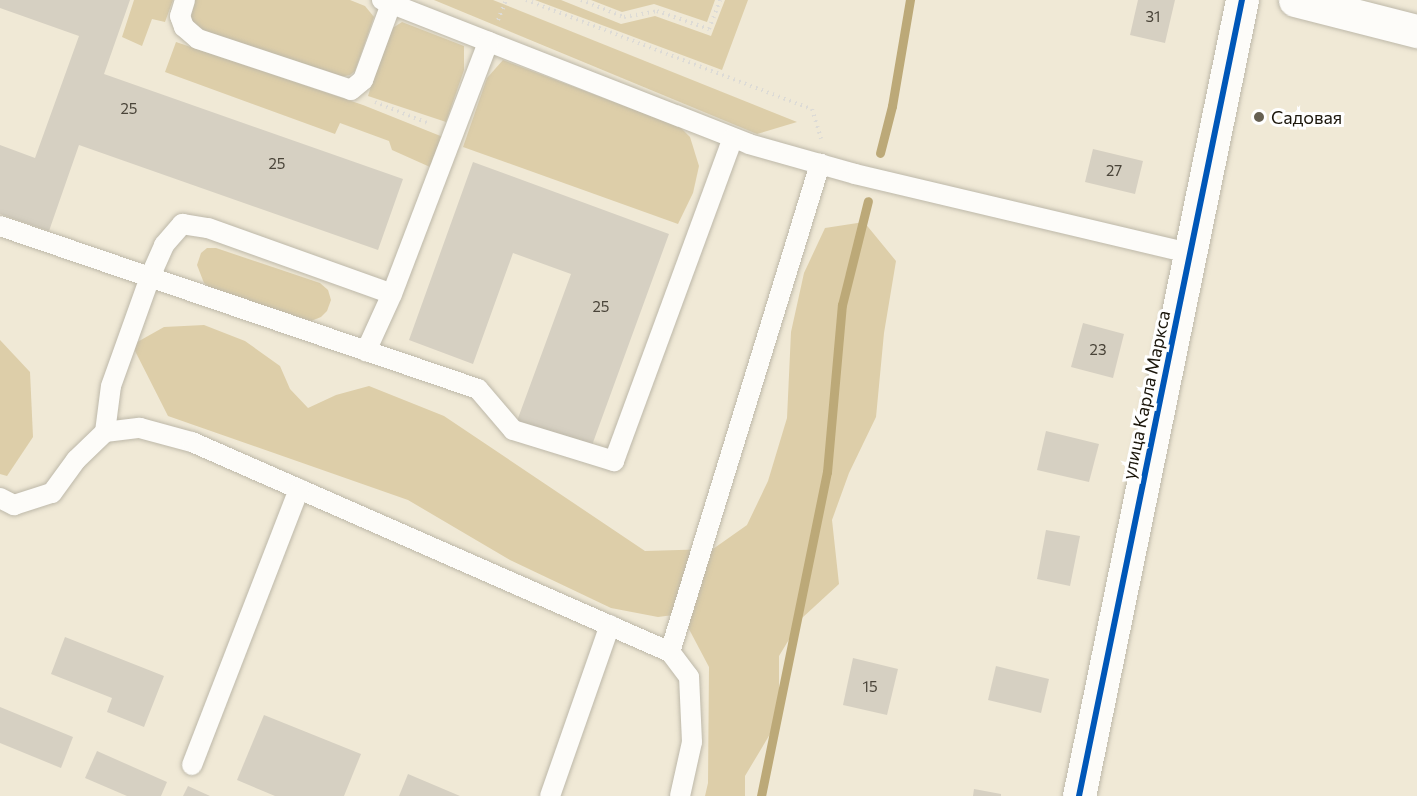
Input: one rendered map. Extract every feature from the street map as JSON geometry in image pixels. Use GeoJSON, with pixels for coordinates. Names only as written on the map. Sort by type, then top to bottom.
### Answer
{"type":"FeatureCollection","features":[{"type":"Feature","properties":{"kind":"street","name":"улица Карла Маркса"},"geometry":{"type":"LineString","coordinates":[[1079,796],[1242,0]]}},
{"type":"Feature","properties":{"kind":"street"},"geometry":{"type":"LineString","coordinates":[[1295,0],[1417,31]]}},
{"type":"Feature","properties":{"kind":"lane"},"geometry":{"type":"LineString","coordinates":[[185,0],[180,16],[184,27],[198,39],[351,90],[363,80],[387,2],[733,138],[820,164],[1190,253]]}},
{"type":"Feature","properties":{"kind":"lane"},"geometry":{"type":"LineString","coordinates":[[366,351],[392,294],[488,42]]}},
{"type":"Feature","properties":{"kind":"lane"},"geometry":{"type":"LineString","coordinates":[[0,226],[478,389],[513,430],[614,461],[733,138]]}},
{"type":"Feature","properties":{"kind":"lane"},"geometry":{"type":"LineString","coordinates":[[670,652],[820,164]]}},
{"type":"Feature","properties":{"kind":"lane"},"geometry":{"type":"LineString","coordinates":[[105,432],[111,386],[150,277],[164,245],[182,224],[208,228],[392,294]]}},
{"type":"Feature","properties":{"kind":"lane"},"geometry":{"type":"LineString","coordinates":[[0,498],[14,505],[52,493],[76,460],[105,432],[140,428],[192,442],[670,652],[689,677],[692,742],[681,796]]}},
{"type":"Feature","properties":{"kind":"lane"},"geometry":{"type":"LineString","coordinates":[[192,765],[299,489]]}},
{"type":"Feature","properties":{"kind":"lane"},"geometry":{"type":"LineString","coordinates":[[550,796],[610,625]]}},
{"type":"Feature","properties":{"kind":"path"},"geometry":{"type":"LineString","coordinates":[[526,0],[812,109],[821,133],[820,164]]}},
{"type":"Feature","properties":{"kind":"path"},"geometry":{"type":"LineString","coordinates":[[581,0],[624,17],[657,11],[709,29],[720,0]]}},
{"type":"Feature","properties":{"kind":"path"},"geometry":{"type":"LineString","coordinates":[[351,90],[453,134]]}},
{"type":"Feature","properties":{"kind":"shaded area"},"geometry":{"type":"Polygon","coordinates":[[[134,0],[173,0],[165,22],[152,19],[142,46],[122,37],[134,0]]]}},
{"type":"Feature","properties":{"kind":"shaded area"},"geometry":{"type":"Polygon","coordinates":[[[195,0],[350,0],[365,6],[374,17],[355,71],[350,75],[340,77],[195,29],[190,22],[195,0]]]}},
{"type":"Feature","properties":{"kind":"shaded area"},"geometry":{"type":"Polygon","coordinates":[[[434,0],[493,0],[797,122],[757,134],[434,0]]]}},
{"type":"Feature","properties":{"kind":"shaded area"},"geometry":{"type":"Polygon","coordinates":[[[535,0],[561,0],[621,24],[655,16],[711,36],[725,0],[748,0],[722,70],[535,0]]]}},
{"type":"Feature","properties":{"kind":"shaded area"},"geometry":{"type":"Polygon","coordinates":[[[591,0],[715,0],[707,22],[654,4],[622,12],[591,0]]]}},
{"type":"Feature","properties":{"kind":"shaded area"},"geometry":{"type":"Polygon","coordinates":[[[402,22],[464,46],[464,70],[446,122],[368,96],[388,31],[402,22]]]}},
{"type":"Feature","properties":{"kind":"shaded area"},"geometry":{"type":"Polygon","coordinates":[[[176,42],[363,105],[443,137],[430,167],[392,150],[389,141],[340,123],[335,134],[165,72],[176,42]]]}},
{"type":"Feature","properties":{"kind":"shaded area"},"geometry":{"type":"Polygon","coordinates":[[[503,60],[680,127],[690,137],[699,166],[693,193],[678,224],[463,147],[487,78],[503,60]]]}},
{"type":"Feature","properties":{"kind":"shaded area"},"geometry":{"type":"Polygon","coordinates":[[[864,222],[896,261],[884,333],[876,417],[849,473],[832,520],[839,584],[802,618],[779,656],[779,719],[745,776],[745,796],[705,796],[708,783],[709,667],[681,614],[658,617],[611,608],[510,560],[408,500],[168,416],[132,345],[164,327],[204,325],[245,341],[280,366],[290,389],[308,408],[336,395],[369,386],[444,416],[645,551],[713,549],[747,525],[768,481],[787,418],[791,332],[804,273],[825,228],[864,222]]]}},
{"type":"Feature","properties":{"kind":"shaded area"},"geometry":{"type":"Polygon","coordinates":[[[207,248],[216,248],[320,283],[328,290],[331,300],[327,311],[321,317],[311,321],[213,290],[204,283],[197,265],[201,253],[207,248]]]}},
{"type":"Feature","properties":{"kind":"shaded area"},"geometry":{"type":"Polygon","coordinates":[[[0,340],[30,372],[33,437],[7,476],[0,474],[0,340]]]}},
{"type":"Feature","properties":{"kind":"building"},"geometry":{"type":"Polygon","coordinates":[[[0,0],[130,0],[104,74],[403,179],[378,250],[79,145],[49,231],[0,214],[0,145],[35,158],[79,36],[0,8],[0,0]]]}},
{"type":"Feature","properties":{"kind":"building"},"geometry":{"type":"Polygon","coordinates":[[[1138,0],[1175,0],[1165,43],[1130,35],[1138,0]]]}},
{"type":"Feature","properties":{"kind":"building"},"geometry":{"type":"Polygon","coordinates":[[[1093,149],[1143,161],[1135,194],[1085,182],[1093,149]]]}},
{"type":"Feature","properties":{"kind":"building"},"geometry":{"type":"Polygon","coordinates":[[[473,162],[669,234],[591,448],[517,421],[571,274],[513,253],[473,364],[409,340],[473,162]]]}},
{"type":"Feature","properties":{"kind":"building"},"geometry":{"type":"Polygon","coordinates":[[[1083,323],[1124,334],[1113,378],[1071,367],[1083,323]]]}},
{"type":"Feature","properties":{"kind":"building"},"geometry":{"type":"Polygon","coordinates":[[[1046,431],[1099,444],[1089,482],[1037,470],[1046,431]]]}},
{"type":"Feature","properties":{"kind":"building"},"geometry":{"type":"Polygon","coordinates":[[[1046,530],[1080,536],[1070,586],[1037,579],[1046,530]]]}},
{"type":"Feature","properties":{"kind":"building"},"geometry":{"type":"Polygon","coordinates":[[[65,637],[164,676],[144,727],[107,712],[112,698],[51,674],[65,637]]]}},
{"type":"Feature","properties":{"kind":"building"},"geometry":{"type":"Polygon","coordinates":[[[853,658],[898,669],[887,715],[843,705],[853,658]]]}},
{"type":"Feature","properties":{"kind":"building"},"geometry":{"type":"Polygon","coordinates":[[[996,666],[1049,679],[1041,713],[988,700],[996,666]]]}},
{"type":"Feature","properties":{"kind":"building"},"geometry":{"type":"Polygon","coordinates":[[[0,707],[73,737],[61,768],[0,743],[0,707]]]}},
{"type":"Feature","properties":{"kind":"building"},"geometry":{"type":"Polygon","coordinates":[[[264,715],[361,754],[344,796],[275,796],[237,780],[264,715]]]}},
{"type":"Feature","properties":{"kind":"building"},"geometry":{"type":"Polygon","coordinates":[[[97,751],[167,782],[161,796],[127,796],[85,778],[97,751]]]}},
{"type":"Feature","properties":{"kind":"building"},"geometry":{"type":"Polygon","coordinates":[[[408,774],[460,796],[399,796],[408,774]]]}},
{"type":"Feature","properties":{"kind":"building"},"geometry":{"type":"Polygon","coordinates":[[[188,786],[210,796],[183,796],[188,786]]]}},
{"type":"Feature","properties":{"kind":"building"},"geometry":{"type":"Polygon","coordinates":[[[974,789],[1001,794],[1001,796],[973,796],[974,789]]]}},
{"type":"Feature","properties":{"kind":"waterway"},"geometry":{"type":"LineString","coordinates":[[880,153],[892,106],[910,0]]}},
{"type":"Feature","properties":{"kind":"waterway"},"geometry":{"type":"LineString","coordinates":[[761,796],[827,472],[842,305],[868,201]]}},
{"type":"Feature","properties":{"kind":"cycle path"},"geometry":{"type":"LineString","coordinates":[[1079,796],[1242,0]]}},
{"type":"Feature","properties":{"kind":"place","name":"Садовая"},"geometry":{"type":"Point","coordinates":[1259,117]}}]}
